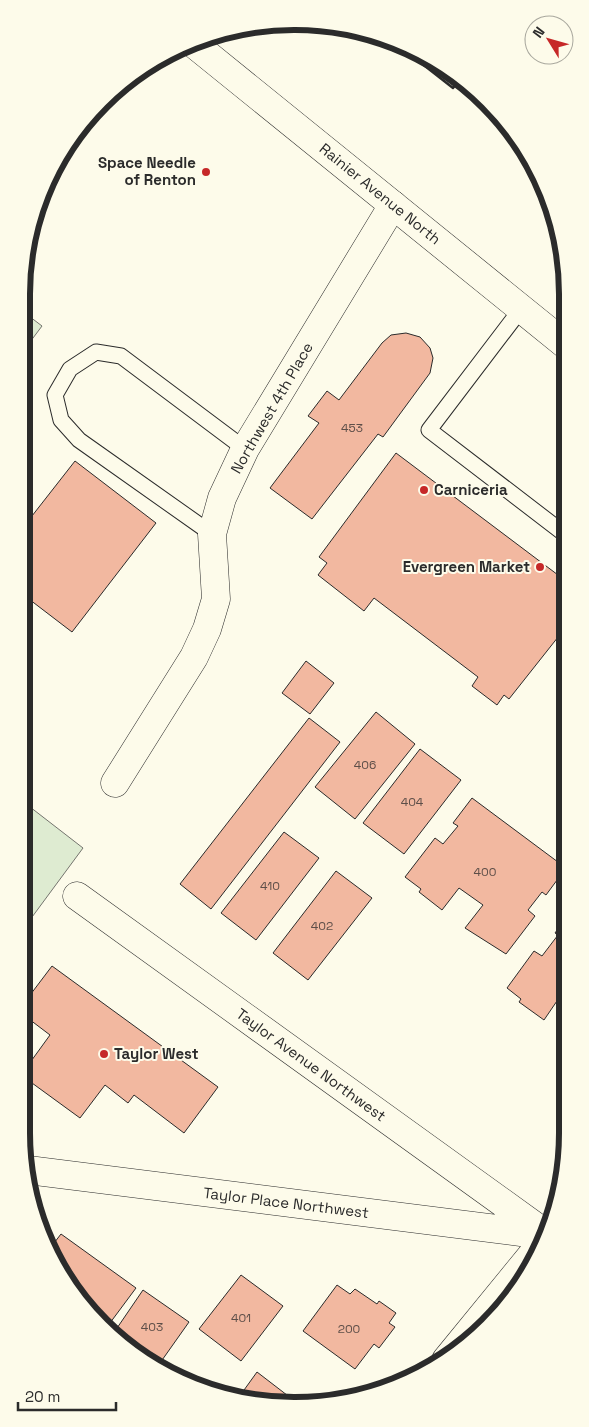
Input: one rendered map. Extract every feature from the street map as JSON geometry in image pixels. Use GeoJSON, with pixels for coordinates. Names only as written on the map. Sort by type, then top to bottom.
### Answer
{"type":"FeatureCollection","features":[{"type":"Feature","properties":{"kind":"street","name":"Rainier Avenue North"},"geometry":{"type":"LineString","coordinates":[[199,48],[559,339]]}},
{"type":"Feature","properties":{"kind":"street","name":"Northwest 4th Place"},"geometry":{"type":"LineString","coordinates":[[115,784],[194,658],[207,629],[216,599],[212,534],[222,498],[245,449],[393,205]]}},
{"type":"Feature","properties":{"kind":"street","name":"Taylor Avenue Northwest"},"geometry":{"type":"LineString","coordinates":[[77,896],[540,1231]]}},
{"type":"Feature","properties":{"kind":"street","name":"Taylor Place Northwest"},"geometry":{"type":"LineString","coordinates":[[33,1171],[539,1234]]}},
{"type":"Feature","properties":{"kind":"street"},"geometry":{"type":"LineString","coordinates":[[471,1329],[525,1264]]}},
{"type":"Feature","properties":{"kind":"lane"},"geometry":{"type":"LineString","coordinates":[[521,309],[428,430],[559,530]]}},
{"type":"Feature","properties":{"kind":"lane"},"geometry":{"type":"LineString","coordinates":[[212,534],[79,440],[61,420],[55,396],[70,369],[96,352],[121,356],[245,449]]}},
{"type":"Feature","properties":{"kind":"green space"},"geometry":{"type":"Polygon","coordinates":[[[30,317],[42,326],[30,342],[30,317]]]}},
{"type":"Feature","properties":{"kind":"green space"},"geometry":{"type":"Polygon","coordinates":[[[30,807],[83,848],[30,920],[30,807]]]}},
{"type":"Feature","properties":{"kind":"building"},"geometry":{"type":"Polygon","coordinates":[[[406,333],[420,337],[430,348],[433,358],[430,373],[383,437],[378,434],[312,519],[270,488],[319,423],[308,416],[327,391],[339,400],[382,343],[391,335],[406,333]]]}},
{"type":"Feature","properties":{"kind":"building"},"geometry":{"type":"Polygon","coordinates":[[[396,453],[559,576],[559,636],[509,699],[504,695],[497,705],[472,686],[478,677],[374,598],[364,611],[318,575],[327,563],[319,557],[396,453]]]}},
{"type":"Feature","properties":{"kind":"building"},"geometry":{"type":"Polygon","coordinates":[[[75,461],[156,523],[72,632],[30,600],[30,518],[75,461]]]}},
{"type":"Feature","properties":{"kind":"building"},"geometry":{"type":"Polygon","coordinates":[[[306,661],[334,683],[310,714],[282,693],[306,661]]]}},
{"type":"Feature","properties":{"kind":"building"},"geometry":{"type":"Polygon","coordinates":[[[376,712],[415,744],[355,819],[315,787],[376,712]]]}},
{"type":"Feature","properties":{"kind":"building"},"geometry":{"type":"Polygon","coordinates":[[[309,718],[340,742],[211,909],[180,884],[309,718]]]}},
{"type":"Feature","properties":{"kind":"building"},"geometry":{"type":"Polygon","coordinates":[[[420,749],[461,780],[404,854],[363,823],[420,749]]]}},
{"type":"Feature","properties":{"kind":"building"},"geometry":{"type":"Polygon","coordinates":[[[472,798],[559,863],[559,877],[546,895],[542,892],[528,910],[535,916],[506,954],[465,928],[483,905],[459,888],[442,910],[419,892],[421,889],[405,877],[435,838],[443,844],[458,826],[453,823],[472,798]]]}},
{"type":"Feature","properties":{"kind":"building"},"geometry":{"type":"Polygon","coordinates":[[[284,832],[319,858],[256,940],[221,913],[284,832]]]}},
{"type":"Feature","properties":{"kind":"building"},"geometry":{"type":"Polygon","coordinates":[[[336,871],[372,898],[308,980],[273,953],[336,871]]]}},
{"type":"Feature","properties":{"kind":"building"},"geometry":{"type":"Polygon","coordinates":[[[559,927],[559,998],[544,1020],[519,1002],[521,999],[507,988],[534,951],[542,956],[558,935],[555,933],[559,927]]]}},
{"type":"Feature","properties":{"kind":"building","name":"Taylor West"},"geometry":{"type":"Polygon","coordinates":[[[52,966],[218,1087],[184,1133],[134,1095],[128,1103],[105,1085],[80,1118],[30,1082],[30,1063],[50,1035],[30,1020],[30,995],[52,966]]]}},
{"type":"Feature","properties":{"kind":"building"},"geometry":{"type":"Polygon","coordinates":[[[61,1234],[136,1288],[110,1323],[85,1294],[65,1265],[54,1243],[61,1234]]]}},
{"type":"Feature","properties":{"kind":"building"},"geometry":{"type":"Polygon","coordinates":[[[241,1275],[283,1306],[241,1361],[199,1329],[241,1275]]]}},
{"type":"Feature","properties":{"kind":"building"},"geometry":{"type":"Polygon","coordinates":[[[337,1285],[350,1294],[355,1289],[377,1304],[379,1301],[396,1313],[389,1323],[395,1327],[379,1348],[374,1344],[355,1369],[303,1331],[337,1285]]]}},
{"type":"Feature","properties":{"kind":"building"},"geometry":{"type":"Polygon","coordinates":[[[143,1290],[189,1322],[161,1361],[117,1328],[143,1290]]]}},
{"type":"Feature","properties":{"kind":"building"},"geometry":{"type":"Polygon","coordinates":[[[257,1372],[289,1397],[260,1395],[243,1392],[257,1372]]]}},
{"type":"Feature","properties":{"kind":"wall"},"geometry":{"type":"LineString","coordinates":[[418,60],[453,88],[456,85]]}},
{"type":"Feature","properties":{"kind":"place","name":"Space Needle of Renton"},"geometry":{"type":"Point","coordinates":[206,172]}},
{"type":"Feature","properties":{"kind":"place","name":"Carniceria"},"geometry":{"type":"Point","coordinates":[424,490]}},
{"type":"Feature","properties":{"kind":"place","name":"Evergreen Market"},"geometry":{"type":"Point","coordinates":[540,567]}},
{"type":"Feature","properties":{"kind":"place","name":"Taylor West"},"geometry":{"type":"Point","coordinates":[104,1054]}}]}
